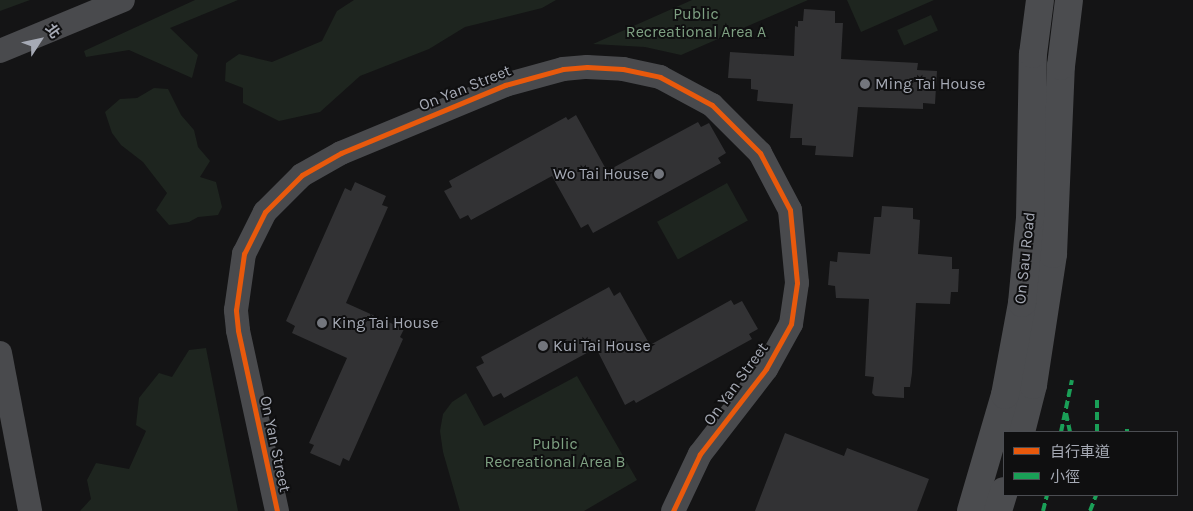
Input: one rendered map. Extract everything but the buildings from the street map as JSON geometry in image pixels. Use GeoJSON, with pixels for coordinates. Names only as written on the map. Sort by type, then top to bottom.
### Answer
{"type":"FeatureCollection","features":[{"type":"Feature","properties":{"kind":"main road","name":"On Sau Road"},"geometry":{"type":"LineString","coordinates":[[971,511],[1005,394],[1022,303],[1030,212],[1032,54],[1040,0]]}},
{"type":"Feature","properties":{"kind":"main road","name":"On Sau Road"},"geometry":{"type":"LineString","coordinates":[[1021,431],[1033,385],[1053,254],[1061,66],[1069,0]]}},
{"type":"Feature","properties":{"kind":"main road"},"geometry":{"type":"LineString","coordinates":[[998,511],[1003,495]]}},
{"type":"Feature","properties":{"kind":"street"},"geometry":{"type":"LineString","coordinates":[[0,52],[123,0]]}},
{"type":"Feature","properties":{"kind":"street","name":"On Yan Street"},"geometry":{"type":"LineString","coordinates":[[277,511],[238,330],[236,310],[244,254],[265,212],[302,176],[341,153],[505,85],[548,72],[587,67],[623,69],[660,78],[712,105],[760,153],[790,210],[797,283],[791,324],[766,369],[700,454],[674,511]]}},
{"type":"Feature","properties":{"kind":"street"},"geometry":{"type":"LineString","coordinates":[[0,352],[30,511]]}},
{"type":"Feature","properties":{"kind":"green space"},"geometry":{"type":"Polygon","coordinates":[[[0,0],[30,0],[0,11],[0,0]]]}},
{"type":"Feature","properties":{"kind":"green space"},"geometry":{"type":"Polygon","coordinates":[[[195,0],[238,0],[170,28],[198,55],[192,78],[129,50],[86,57],[84,51],[195,0]]]}},
{"type":"Feature","properties":{"kind":"green space"},"geometry":{"type":"Polygon","coordinates":[[[354,0],[556,0],[542,8],[465,27],[429,49],[360,76],[320,112],[279,121],[243,103],[243,88],[225,81],[226,63],[239,54],[272,62],[322,41],[337,11],[354,0]]]}},
{"type":"Feature","properties":{"kind":"green space","name":"Public Recreational Area A"},"geometry":{"type":"Polygon","coordinates":[[[692,0],[808,0],[681,55],[645,47],[593,44],[692,0]]]}},
{"type":"Feature","properties":{"kind":"green space"},"geometry":{"type":"Polygon","coordinates":[[[847,0],[934,0],[861,32],[847,0]]]}},
{"type":"Feature","properties":{"kind":"green space"},"geometry":{"type":"Polygon","coordinates":[[[931,15],[938,31],[904,46],[897,30],[931,15]]]}},
{"type":"Feature","properties":{"kind":"green space"},"geometry":{"type":"Polygon","coordinates":[[[154,88],[168,89],[181,115],[194,130],[198,147],[210,161],[200,177],[216,182],[222,207],[218,215],[198,217],[189,222],[169,225],[156,210],[167,193],[143,162],[121,145],[112,133],[105,112],[120,99],[137,98],[154,88]]]}},
{"type":"Feature","properties":{"kind":"green space"},"geometry":{"type":"Polygon","coordinates":[[[727,183],[748,221],[678,259],[657,222],[727,183]]]}},
{"type":"Feature","properties":{"kind":"green space"},"geometry":{"type":"Polygon","coordinates":[[[206,348],[238,511],[80,511],[91,499],[87,480],[96,463],[129,469],[146,431],[136,425],[139,398],[159,373],[172,377],[189,350],[206,348]]]}},
{"type":"Feature","properties":{"kind":"green space","name":"Public Recreational Area B"},"geometry":{"type":"Polygon","coordinates":[[[577,376],[637,480],[584,511],[460,511],[443,452],[440,431],[443,414],[452,402],[466,393],[484,426],[577,376]]]}},
{"type":"Feature","properties":{"kind":"marked path"},"geometry":{"type":"LineString","coordinates":[[1061,431],[1072,380]]}},
{"type":"Feature","properties":{"kind":"marked path"},"geometry":{"type":"LineString","coordinates":[[1097,397],[1097,431]]}},
{"type":"Feature","properties":{"kind":"marked path"},"geometry":{"type":"LineString","coordinates":[[1066,413],[1070,431]]}},
{"type":"Feature","properties":{"kind":"marked path"},"geometry":{"type":"LineString","coordinates":[[1043,511],[1047,496]]}},
{"type":"Feature","properties":{"kind":"marked path"},"geometry":{"type":"LineString","coordinates":[[1090,511],[1096,496]]}},
{"type":"Feature","properties":{"kind":"cycle path"},"geometry":{"type":"LineString","coordinates":[[277,511],[238,330],[236,310],[244,254],[265,212],[302,175],[341,153],[505,85],[563,69],[587,67],[623,69],[660,77],[712,105],[760,153],[790,210],[797,283],[791,324],[766,369],[700,454],[673,511]]}},
{"type":"Feature","properties":{"kind":"place","name":"Ming Tai House"},"geometry":{"type":"Point","coordinates":[865,84]}},
{"type":"Feature","properties":{"kind":"place","name":"Wo Tai House"},"geometry":{"type":"Point","coordinates":[659,174]}},
{"type":"Feature","properties":{"kind":"place","name":"King Tai House"},"geometry":{"type":"Point","coordinates":[322,323]}},
{"type":"Feature","properties":{"kind":"place","name":"Kui Tai House"},"geometry":{"type":"Point","coordinates":[543,346]}}]}
